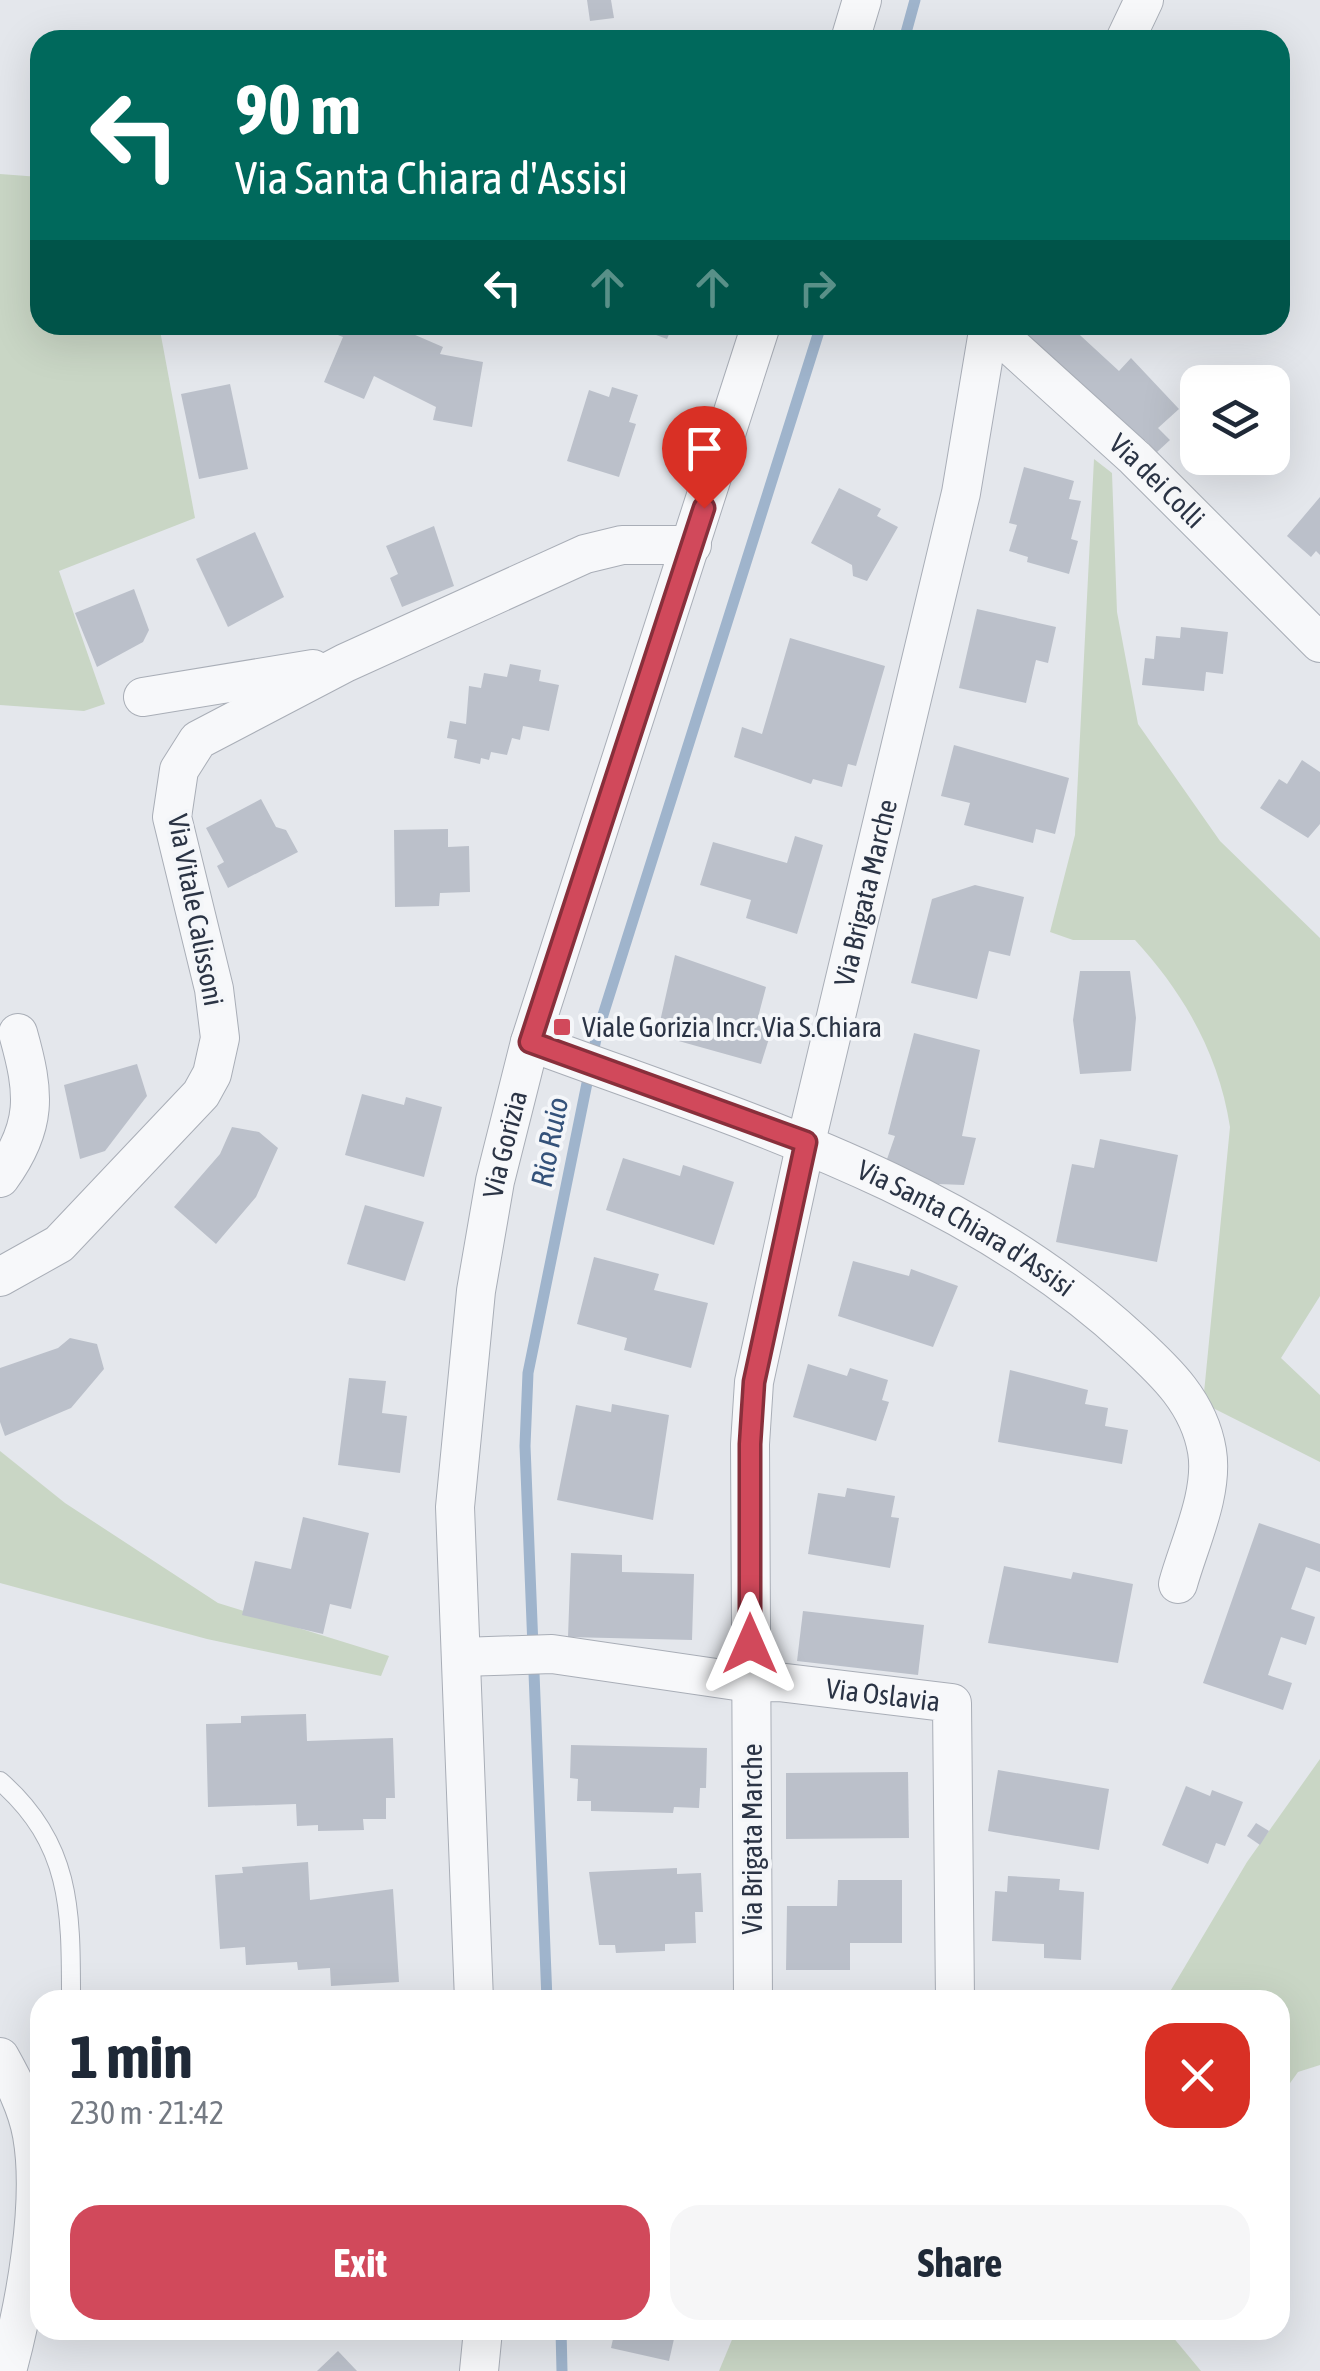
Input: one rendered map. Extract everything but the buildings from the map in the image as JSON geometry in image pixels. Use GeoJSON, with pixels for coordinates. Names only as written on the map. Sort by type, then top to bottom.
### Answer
{"type":"FeatureCollection","features":[{"type":"Feature","properties":{"kind":"street"},"geometry":{"type":"LineString","coordinates":[[853,30],[862,0]]}},
{"type":"Feature","properties":{"kind":"street"},"geometry":{"type":"LineString","coordinates":[[1130,30],[1144,0]]}},
{"type":"Feature","properties":{"kind":"street","name":"Via Gorizia"},"geometry":{"type":"LineString","coordinates":[[474,1990],[474,1656],[456,1507],[465,1389],[496,1182],[530,1042],[759,335]]}},
{"type":"Feature","properties":{"kind":"street","name":"Via Brigata Marche"},"geometry":{"type":"LineString","coordinates":[[753,1990],[750,1444],[754,1382],[806,1142],[961,493],[987,335]]}},
{"type":"Feature","properties":{"kind":"street","name":"Via dei Colli"},"geometry":{"type":"LineString","coordinates":[[1000,335],[1135,458],[1320,643]]}},
{"type":"Feature","properties":{"kind":"street","name":"Via Vitale Calissoni"},"geometry":{"type":"LineString","coordinates":[[0,1277],[59,1244],[200,1094],[212,1074],[220,1038],[214,989],[172,816],[179,770],[198,740],[345,663],[584,554],[622,545],[692,545]]}},
{"type":"Feature","properties":{"kind":"street","name":"Via Vitale Calissoni"},"geometry":{"type":"LineString","coordinates":[[143,697],[345,663]]}},
{"type":"Feature","properties":{"kind":"street"},"geometry":{"type":"LineString","coordinates":[[0,1178],[21,1150],[32,1108],[18,1032]]}},
{"type":"Feature","properties":{"kind":"street","name":"Via Santa Chiara d'Assisi"},"geometry":{"type":"LineString","coordinates":[[530,1042],[806,1142],[990,1233],[1092,1304],[1168,1374],[1188,1399],[1208,1454],[1206,1485],[1178,1584]]}},
{"type":"Feature","properties":{"kind":"street","name":"Via Oslavia"},"geometry":{"type":"LineString","coordinates":[[474,1656],[552,1654],[750,1683],[778,1682],[952,1703],[954,1990]]}},
{"type":"Feature","properties":{"kind":"street"},"geometry":{"type":"LineString","coordinates":[[0,2058],[25,2108],[30,2128]]}},
{"type":"Feature","properties":{"kind":"street"},"geometry":{"type":"LineString","coordinates":[[6,2371],[30,2259]]}},
{"type":"Feature","properties":{"kind":"street"},"geometry":{"type":"LineString","coordinates":[[480,2371],[482,2340]]}},
{"type":"Feature","properties":{"kind":"lane"},"geometry":{"type":"LineString","coordinates":[[0,1781],[26,1804],[54,1846],[70,1912],[71,1990]]}},
{"type":"Feature","properties":{"kind":"green space"},"geometry":{"type":"Polygon","coordinates":[[[0,174],[30,176],[30,335],[161,335],[195,518],[59,571],[105,704],[84,711],[0,705],[0,174]]]}},
{"type":"Feature","properties":{"kind":"green space"},"geometry":{"type":"Polygon","coordinates":[[[1094,459],[1112,473],[1117,612],[1138,724],[1220,841],[1320,938],[1320,1296],[1281,1358],[1320,1395],[1320,1462],[1203,1403],[1230,1127],[1217,1075],[1197,1026],[1169,981],[1135,940],[1073,940],[1050,932],[1075,835],[1094,459]]]}},
{"type":"Feature","properties":{"kind":"green space"},"geometry":{"type":"Polygon","coordinates":[[[0,1451],[65,1503],[218,1603],[389,1656],[381,1676],[207,1639],[0,1583],[0,1451]]]}},
{"type":"Feature","properties":{"kind":"green space"},"geometry":{"type":"Polygon","coordinates":[[[1320,1759],[1320,2065],[1298,2072],[1290,2083],[1290,1990],[1171,1990],[1247,1862],[1320,1759]]]}},
{"type":"Feature","properties":{"kind":"green space"},"geometry":{"type":"Polygon","coordinates":[[[732,2340],[1175,2340],[1201,2371],[719,2371],[732,2340]]]}},
{"type":"Feature","properties":{"kind":"waterway","name":"Rio Ruio"},"geometry":{"type":"LineString","coordinates":[[907,30],[915,0]]}},
{"type":"Feature","properties":{"kind":"waterway","name":"Rio Ruio"},"geometry":{"type":"LineString","coordinates":[[547,1990],[525,1446],[528,1373],[597,1034],[818,335]]}},
{"type":"Feature","properties":{"kind":"waterway","name":"Rio Ruio"},"geometry":{"type":"LineString","coordinates":[[561,2340],[562,2371]]}},
{"type":"Feature","properties":{"kind":"place","name":"Viale Gorizia Incr. Via S.Chiara"},"geometry":{"type":"Point","coordinates":[562,1027]}},
{"type":"Feature","properties":{"kind":"route"},"geometry":{"type":"LineString","coordinates":[[704,508],[530,1042],[806,1142],[754,1382],[750,1444],[750,1644]]}}]}
